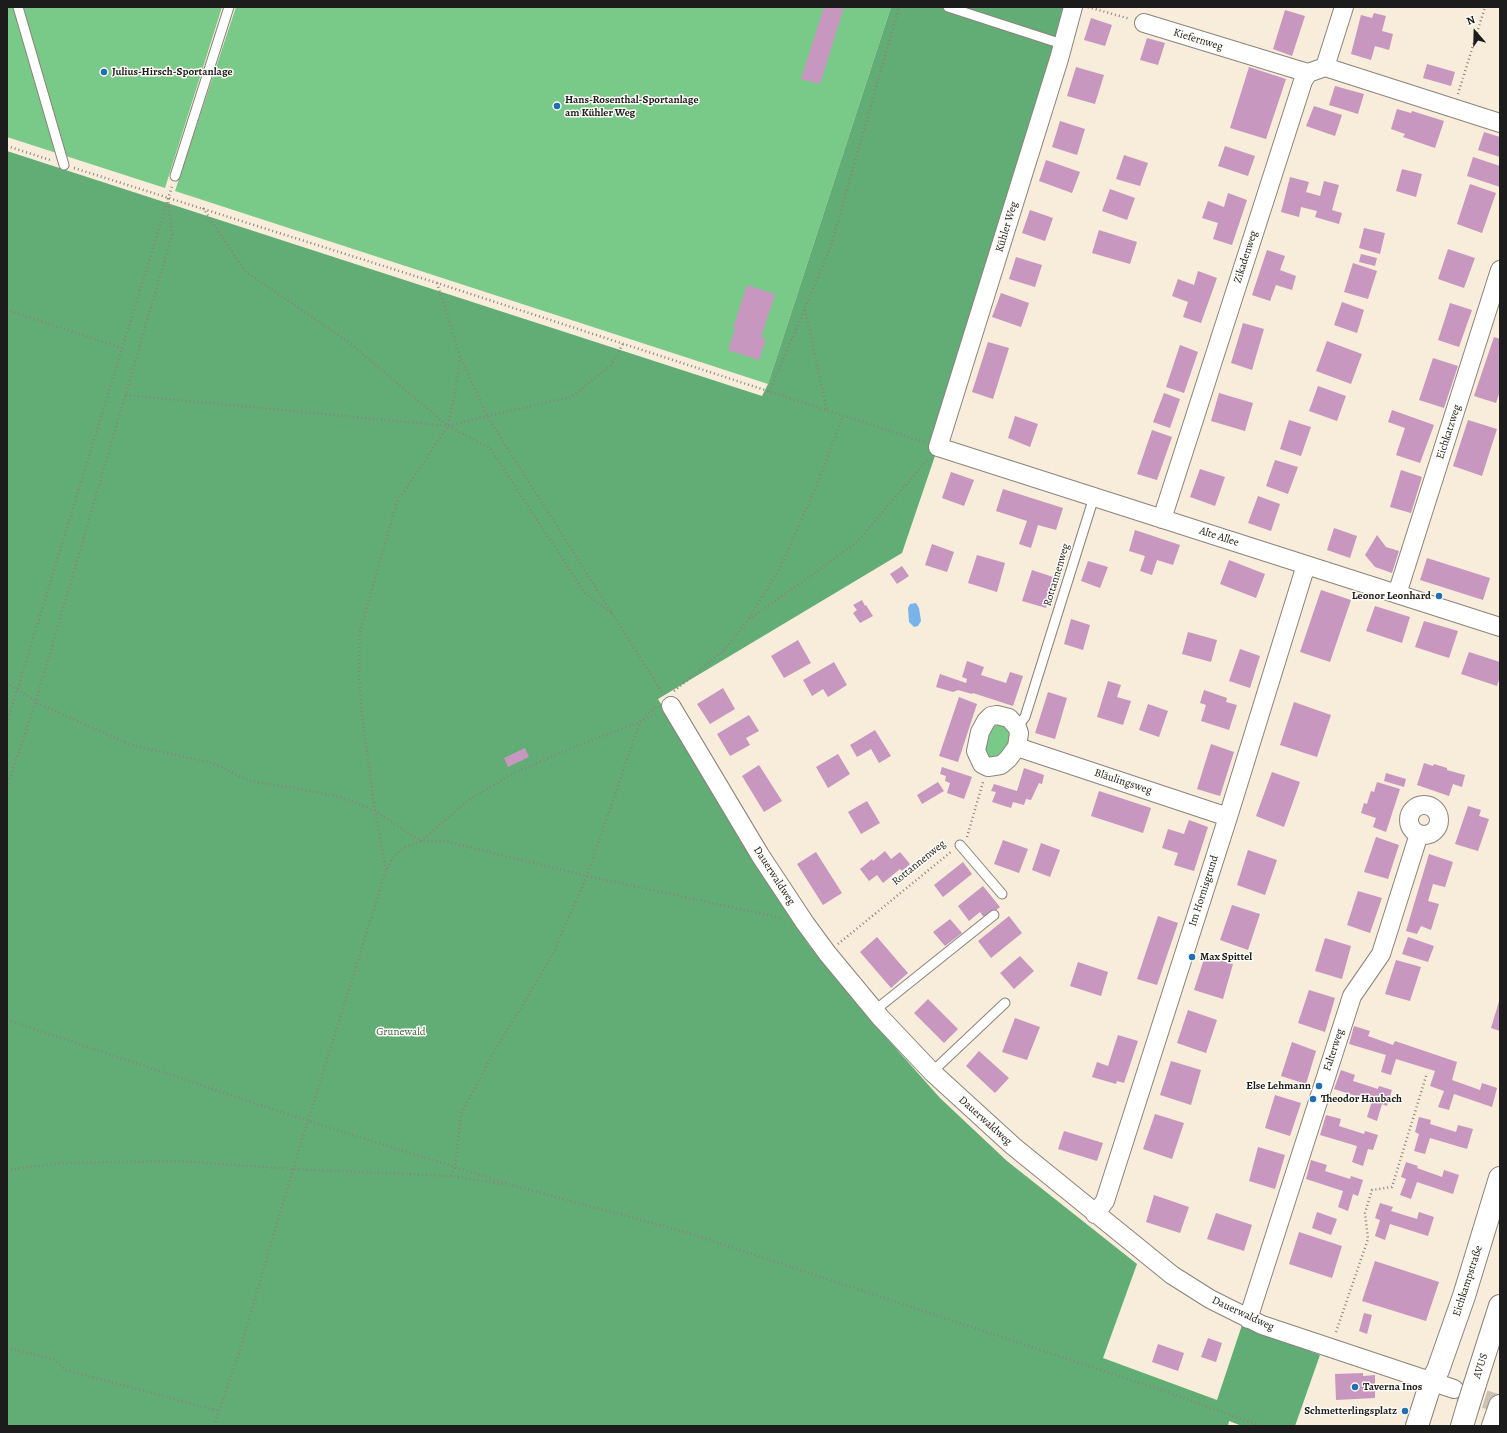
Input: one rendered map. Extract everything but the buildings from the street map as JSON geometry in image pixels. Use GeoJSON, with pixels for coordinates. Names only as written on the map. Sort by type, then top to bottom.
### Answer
{"type":"FeatureCollection","features":[{"type":"Feature","properties":{"kind":"main road","name":"Eichkampstraße"},"geometry":{"type":"LineString","coordinates":[[1416,1426],[1431,1382],[1438,1370],[1464,1296],[1500,1178]]}},
{"type":"Feature","properties":{"kind":"main road","name":"AVUS"},"geometry":{"type":"LineString","coordinates":[[1465,1416],[1500,1306]]}},
{"type":"Feature","properties":{"kind":"street","name":"Kühler Weg"},"geometry":{"type":"LineString","coordinates":[[938,447],[1056,67],[1073,7]]}},
{"type":"Feature","properties":{"kind":"street"},"geometry":{"type":"LineString","coordinates":[[1325,67],[1344,7]]}},
{"type":"Feature","properties":{"kind":"street","name":"Kiefernweg"},"geometry":{"type":"LineString","coordinates":[[1144,23],[1308,73]]}},
{"type":"Feature","properties":{"kind":"street"},"geometry":{"type":"LineString","coordinates":[[1308,73],[1325,67],[1500,123]]}},
{"type":"Feature","properties":{"kind":"street","name":"Zikadenweg"},"geometry":{"type":"LineString","coordinates":[[1162,519],[1300,88],[1308,73]]}},
{"type":"Feature","properties":{"kind":"street","name":"Eichkatzweg"},"geometry":{"type":"LineString","coordinates":[[1398,594],[1500,270]]}},
{"type":"Feature","properties":{"kind":"street","name":"Alte Allee"},"geometry":{"type":"LineString","coordinates":[[938,447],[1500,627]]}},
{"type":"Feature","properties":{"kind":"street","name":"Im Hornisgrund"},"geometry":{"type":"LineString","coordinates":[[1095,1214],[1105,1202],[1228,817],[1306,565]]}},
{"type":"Feature","properties":{"kind":"street","name":"Dauerwaldweg"},"geometry":{"type":"LineString","coordinates":[[668,702],[760,855],[805,923],[827,953],[874,1011],[932,1072],[1013,1146],[1095,1214],[1172,1275],[1191,1288],[1262,1325],[1431,1382]]}},
{"type":"Feature","properties":{"kind":"street"},"geometry":{"type":"LineString","coordinates":[[991,716],[1002,716],[1009,718],[1019,733],[1017,747],[1008,760],[1001,766],[988,767],[982,764],[976,751],[980,732],[986,721],[991,716]]}},
{"type":"Feature","properties":{"kind":"street","name":"Bläulingsweg"},"geometry":{"type":"LineString","coordinates":[[1017,747],[1228,817]]}},
{"type":"Feature","properties":{"kind":"street","name":"Falterweg"},"geometry":{"type":"LineString","coordinates":[[1248,1319],[1352,996],[1381,954],[1419,834]]}},
{"type":"Feature","properties":{"kind":"street"},"geometry":{"type":"LineString","coordinates":[[1431,1382],[1454,1389]]}},
{"type":"Feature","properties":{"kind":"lane"},"geometry":{"type":"LineString","coordinates":[[18,7],[64,164]]}},
{"type":"Feature","properties":{"kind":"lane"},"geometry":{"type":"LineString","coordinates":[[175,176],[229,7]]}},
{"type":"Feature","properties":{"kind":"lane"},"geometry":{"type":"LineString","coordinates":[[948,7],[1062,44]]}},
{"type":"Feature","properties":{"kind":"lane","name":"Rottannenweg"},"geometry":{"type":"LineString","coordinates":[[1017,728],[1025,717],[1094,496]]}},
{"type":"Feature","properties":{"kind":"lane"},"geometry":{"type":"LineString","coordinates":[[960,845],[1002,894]]}},
{"type":"Feature","properties":{"kind":"lane"},"geometry":{"type":"LineString","coordinates":[[874,1011],[994,915]]}},
{"type":"Feature","properties":{"kind":"lane"},"geometry":{"type":"LineString","coordinates":[[932,1072],[1005,1003]]}},
{"type":"Feature","properties":{"kind":"path"},"geometry":{"type":"LineString","coordinates":[[769,392],[830,249],[900,7]]}},
{"type":"Feature","properties":{"kind":"path"},"geometry":{"type":"LineString","coordinates":[[1088,7],[1144,23]]}},
{"type":"Feature","properties":{"kind":"path"},"geometry":{"type":"LineString","coordinates":[[1453,108],[1485,7]]}},
{"type":"Feature","properties":{"kind":"path"},"geometry":{"type":"LineString","coordinates":[[7,146],[437,283],[938,447],[858,541],[748,620]]}},
{"type":"Feature","properties":{"kind":"path"},"geometry":{"type":"LineString","coordinates":[[7,724],[168,198]]}},
{"type":"Feature","properties":{"kind":"path"},"geometry":{"type":"LineString","coordinates":[[7,787],[36,701],[172,235],[168,198]]}},
{"type":"Feature","properties":{"kind":"path"},"geometry":{"type":"LineString","coordinates":[[203,208],[245,271],[347,341],[448,426],[490,448],[585,594],[614,616]]}},
{"type":"Feature","properties":{"kind":"path"},"geometry":{"type":"LineString","coordinates":[[437,283],[460,356],[487,416],[668,702]]}},
{"type":"Feature","properties":{"kind":"path"},"geometry":{"type":"LineString","coordinates":[[805,309],[828,411]]}},
{"type":"Feature","properties":{"kind":"path"},"geometry":{"type":"LineString","coordinates":[[7,310],[122,348]]}},
{"type":"Feature","properties":{"kind":"path"},"geometry":{"type":"LineString","coordinates":[[126,395],[448,426],[571,397],[610,366],[623,344]]}},
{"type":"Feature","properties":{"kind":"path"},"geometry":{"type":"LineString","coordinates":[[386,870],[374,811],[362,714],[359,675],[360,631],[397,502],[448,426],[460,356]]}},
{"type":"Feature","properties":{"kind":"path"},"geometry":{"type":"LineString","coordinates":[[214,1426],[239,1353],[293,1169],[386,870],[394,856],[405,847],[421,841],[467,801],[510,775],[570,749],[640,722],[668,702],[723,651],[748,620],[780,568],[816,488],[843,416]]}},
{"type":"Feature","properties":{"kind":"path"},"geometry":{"type":"LineString","coordinates":[[7,683],[36,701],[131,745],[212,764],[250,781],[341,797],[374,811],[421,841],[444,841],[587,876],[805,923]]}},
{"type":"Feature","properties":{"kind":"path"},"geometry":{"type":"LineString","coordinates":[[451,1176],[455,1167],[460,1114],[496,1048],[550,958],[587,876],[640,722],[668,702]]}},
{"type":"Feature","properties":{"kind":"path","name":"Rottannenweg"},"geometry":{"type":"LineString","coordinates":[[827,953],[965,841],[988,767]]}},
{"type":"Feature","properties":{"kind":"path"},"geometry":{"type":"LineString","coordinates":[[7,1020],[308,1121],[512,1185],[689,1233],[1170,1393],[1260,1426]]}},
{"type":"Feature","properties":{"kind":"path"},"geometry":{"type":"LineString","coordinates":[[1330,1348],[1368,1239],[1365,1212],[1372,1190],[1392,1187],[1427,1073]]}},
{"type":"Feature","properties":{"kind":"path"},"geometry":{"type":"LineString","coordinates":[[7,1170],[63,1163],[180,1161],[293,1169],[451,1176],[512,1185]]}},
{"type":"Feature","properties":{"kind":"path"},"geometry":{"type":"LineString","coordinates":[[7,1348],[53,1359],[66,1370],[219,1410]]}},
{"type":"Feature","properties":{"kind":"green space","name":"Julius-Hirsch-Sportanlage"},"geometry":{"type":"Polygon","coordinates":[[[7,7],[222,7],[165,188],[7,137],[7,7]]]}},
{"type":"Feature","properties":{"kind":"green space","name":"Hans-Rosenthal-Sportanlage am Kühler Weg"},"geometry":{"type":"Polygon","coordinates":[[[236,7],[891,7],[768,384],[175,191],[236,7]]]}},
{"type":"Feature","properties":{"kind":"green space","name":"Grunewald"},"geometry":{"type":"Polygon","coordinates":[[[891,7],[1073,7],[938,447],[902,553],[658,699],[808,944],[868,1017],[940,1098],[1007,1161],[1137,1264],[1103,1358],[1217,1400],[1242,1325],[1320,1355],[1295,1426],[1242,1426],[1229,1421],[1228,1426],[7,1426],[7,151],[762,396],[768,384],[891,7]]]}},
{"type":"Feature","properties":{"kind":"green space"},"geometry":{"type":"Polygon","coordinates":[[[996,725],[1003,725],[1009,728],[1012,736],[1000,761],[987,758],[985,750],[991,729],[996,725]]]}},
{"type":"Feature","properties":{"kind":"water"},"geometry":{"type":"Polygon","coordinates":[[[916,603],[919,608],[921,621],[918,626],[914,627],[909,622],[908,608],[910,604],[916,603]]]}},
{"type":"Feature","properties":{"kind":"tunnel"},"geometry":{"type":"LineString","coordinates":[[1459,1391],[1500,1404]]}},
{"type":"Feature","properties":{"kind":"place","name":"Julius-Hirsch-Sportanlage"},"geometry":{"type":"Point","coordinates":[104,72]}},
{"type":"Feature","properties":{"kind":"place","name":"Hans-Rosenthal-Sportanlage am Kühler Weg"},"geometry":{"type":"Point","coordinates":[557,106]}},
{"type":"Feature","properties":{"kind":"place","name":"Leonor Leonhard"},"geometry":{"type":"Point","coordinates":[1439,596]}},
{"type":"Feature","properties":{"kind":"place","name":"Max Spittel"},"geometry":{"type":"Point","coordinates":[1192,957]}},
{"type":"Feature","properties":{"kind":"place","name":"Else Lehmann"},"geometry":{"type":"Point","coordinates":[1319,1086]}},
{"type":"Feature","properties":{"kind":"place","name":"Theodor Haubach"},"geometry":{"type":"Point","coordinates":[1313,1099]}},
{"type":"Feature","properties":{"kind":"place","name":"Taverna Inos"},"geometry":{"type":"Point","coordinates":[1355,1387]}},
{"type":"Feature","properties":{"kind":"place","name":"Schmetterlingsplatz"},"geometry":{"type":"Point","coordinates":[1405,1411]}}]}
